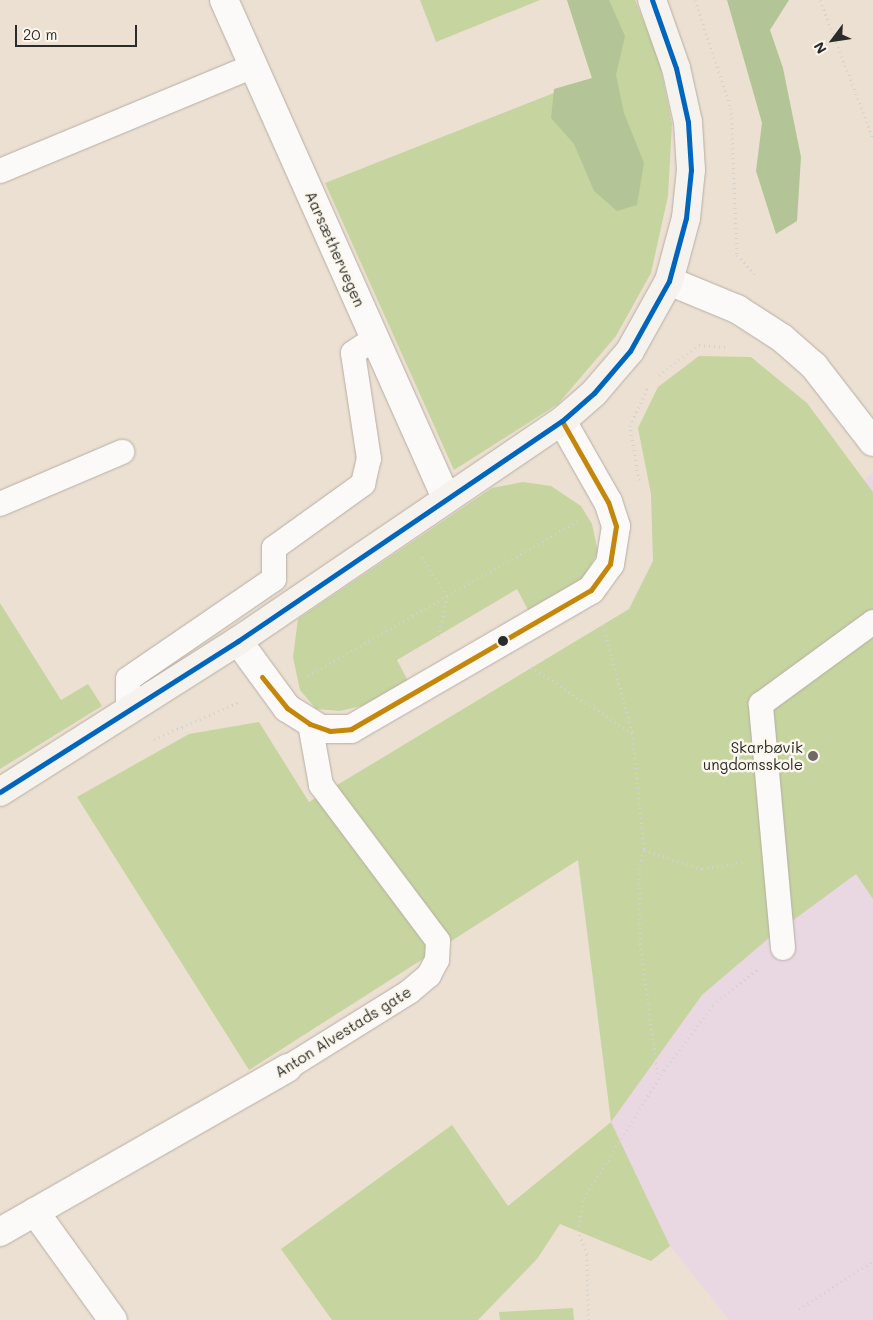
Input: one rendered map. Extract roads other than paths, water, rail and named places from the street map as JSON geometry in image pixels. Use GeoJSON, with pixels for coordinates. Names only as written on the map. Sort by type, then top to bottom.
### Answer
{"type":"FeatureCollection","features":[{"type":"Feature","properties":{"kind":"main road"},"geometry":{"type":"LineString","coordinates":[[0,792],[128,713],[238,641],[562,421],[594,393],[630,351],[669,281],[686,218],[691,170],[688,122],[676,68],[652,0]]}},
{"type":"Feature","properties":{"kind":"street","name":"Aarsæthervegen"},"geometry":{"type":"LineString","coordinates":[[224,0],[446,498]]}},
{"type":"Feature","properties":{"kind":"street"},"geometry":{"type":"LineString","coordinates":[[669,281],[736,309],[814,366],[873,442]]}},
{"type":"Feature","properties":{"kind":"street"},"geometry":{"type":"LineString","coordinates":[[238,641],[271,690],[310,724],[330,731],[351,729],[560,611],[599,582],[616,548],[616,526],[608,502],[562,421]]}},
{"type":"Feature","properties":{"kind":"street","name":"Anton Alvestads gate"},"geometry":{"type":"LineString","coordinates":[[0,1232],[116,1170],[287,1068]]}},
{"type":"Feature","properties":{"kind":"street"},"geometry":{"type":"LineString","coordinates":[[35,1212],[113,1320]]}},
{"type":"Feature","properties":{"kind":"lane"},"geometry":{"type":"LineString","coordinates":[[0,171],[254,66]]}},
{"type":"Feature","properties":{"kind":"lane"},"geometry":{"type":"LineString","coordinates":[[128,713],[128,679],[274,579],[274,548],[363,484],[370,459],[353,353],[375,338]]}},
{"type":"Feature","properties":{"kind":"lane"},"geometry":{"type":"LineString","coordinates":[[0,504],[122,452]]}},
{"type":"Feature","properties":{"kind":"lane"},"geometry":{"type":"LineString","coordinates":[[784,948],[761,704],[873,622]]}},
{"type":"Feature","properties":{"kind":"lane","name":"Anton Alvestads gate"},"geometry":{"type":"LineString","coordinates":[[287,1068],[409,992],[429,976],[437,960],[438,941],[321,785],[310,724]]}},
{"type":"Feature","properties":{"kind":"place","name":"Skarbøvik ungdomsskole"},"geometry":{"type":"Point","coordinates":[813,756]}}]}
